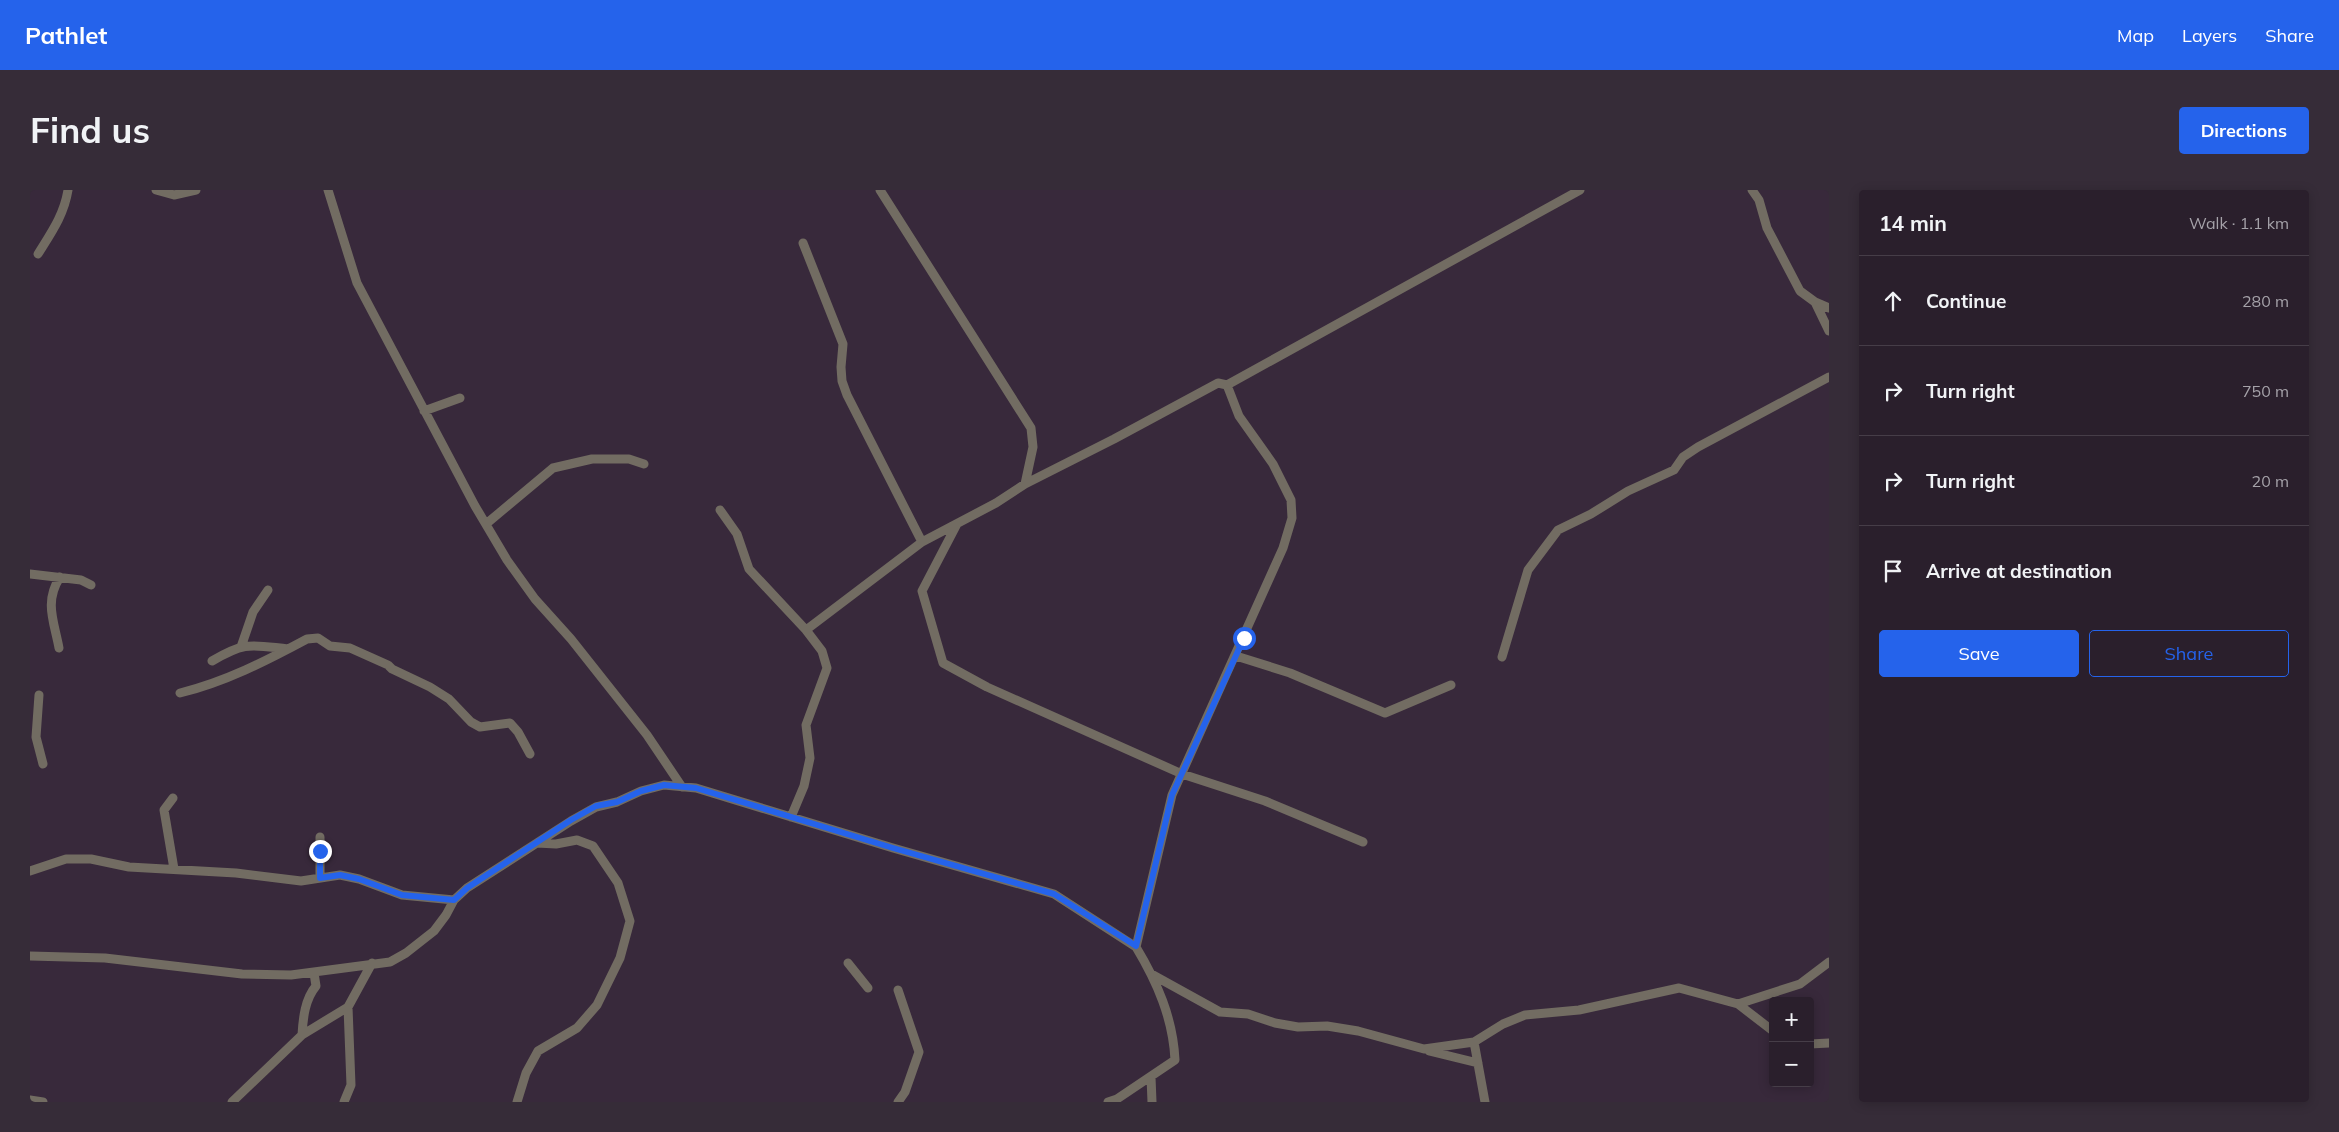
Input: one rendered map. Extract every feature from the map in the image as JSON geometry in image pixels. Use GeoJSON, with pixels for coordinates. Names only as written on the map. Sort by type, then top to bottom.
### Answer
{"type":"FeatureCollection","features":[{"type":"Feature","properties":{"kind":"street"},"geometry":{"type":"LineString","coordinates":[[38,254],[64,211],[68,190]]}},
{"type":"Feature","properties":{"kind":"street"},"geometry":{"type":"LineString","coordinates":[[156,190],[174,195],[196,190]]}},
{"type":"Feature","properties":{"kind":"street"},"geometry":{"type":"LineString","coordinates":[[328,190],[357,283],[424,411],[507,560],[535,599],[571,639],[648,735],[682,787]]}},
{"type":"Feature","properties":{"kind":"street"},"geometry":{"type":"LineString","coordinates":[[880,190],[1031,428],[1033,447],[1025,484]]}},
{"type":"Feature","properties":{"kind":"street"},"geometry":{"type":"LineString","coordinates":[[806,630],[922,542],[996,503],[1025,484],[1218,383],[1227,385],[1440,263],[1580,190]]}},
{"type":"Feature","properties":{"kind":"street"},"geometry":{"type":"LineString","coordinates":[[1752,190],[1759,200],[1767,228],[1800,291],[1815,302],[1829,308]]}},
{"type":"Feature","properties":{"kind":"street"},"geometry":{"type":"LineString","coordinates":[[803,243],[842,344],[842,374],[847,395],[922,542]]}},
{"type":"Feature","properties":{"kind":"street"},"geometry":{"type":"LineString","coordinates":[[1815,302],[1829,331]]}},
{"type":"Feature","properties":{"kind":"street"},"geometry":{"type":"LineString","coordinates":[[1502,658],[1528,570],[1558,530],[1591,514],[1628,491],[1674,470],[1683,458],[1698,447],[1829,377]]}},
{"type":"Feature","properties":{"kind":"street"},"geometry":{"type":"LineString","coordinates":[[1136,946],[1172,795],[1283,548],[1292,518],[1291,500],[1273,464],[1239,416],[1227,385]]}},
{"type":"Feature","properties":{"kind":"street"},"geometry":{"type":"LineString","coordinates":[[424,411],[460,398]]}},
{"type":"Feature","properties":{"kind":"street"},"geometry":{"type":"LineString","coordinates":[[486,524],[553,468],[592,460],[629,460],[644,464]]}},
{"type":"Feature","properties":{"kind":"street"},"geometry":{"type":"LineString","coordinates":[[720,510],[737,534],[748,568],[806,630],[822,650],[827,668],[806,725],[810,758],[804,786],[791,817]]}},
{"type":"Feature","properties":{"kind":"street"},"geometry":{"type":"LineString","coordinates":[[957,523],[922,592],[943,662],[987,687],[1182,774],[1265,801],[1363,842]]}},
{"type":"Feature","properties":{"kind":"street"},"geometry":{"type":"LineString","coordinates":[[30,574],[81,580],[91,585]]}},
{"type":"Feature","properties":{"kind":"street"},"geometry":{"type":"LineString","coordinates":[[58,648],[51,602],[52,590],[60,577]]}},
{"type":"Feature","properties":{"kind":"street"},"geometry":{"type":"LineString","coordinates":[[241,647],[253,612],[268,590]]}},
{"type":"Feature","properties":{"kind":"street"},"geometry":{"type":"LineString","coordinates":[[180,693],[199,688],[210,682],[228,678],[307,639],[318,638],[330,646],[350,648],[430,687],[449,699],[471,722],[480,728],[510,723],[518,732],[530,754]]}},
{"type":"Feature","properties":{"kind":"street"},"geometry":{"type":"LineString","coordinates":[[212,661],[241,647],[253,644],[289,649]]}},
{"type":"Feature","properties":{"kind":"street"},"geometry":{"type":"LineString","coordinates":[[1236,656],[1290,674],[1385,713],[1451,685]]}},
{"type":"Feature","properties":{"kind":"street"},"geometry":{"type":"LineString","coordinates":[[39,695],[36,738],[43,764]]}},
{"type":"Feature","properties":{"kind":"street"},"geometry":{"type":"LineString","coordinates":[[30,956],[105,958],[242,974],[291,975],[390,962],[406,953],[434,931],[454,900],[467,888],[596,806],[617,802],[641,791],[664,785],[696,788],[1054,894],[1136,946],[1153,975],[1169,1018],[1174,1040],[1174,1060],[1117,1099],[1108,1102]]}},
{"type":"Feature","properties":{"kind":"street"},"geometry":{"type":"LineString","coordinates":[[173,798],[164,810],[174,869]]}},
{"type":"Feature","properties":{"kind":"street"},"geometry":{"type":"LineString","coordinates":[[320,838],[320,878]]}},
{"type":"Feature","properties":{"kind":"street"},"geometry":{"type":"LineString","coordinates":[[517,1102],[526,1073],[538,1052],[577,1028],[597,1005],[620,958],[630,921],[618,883],[593,846],[577,840],[556,844],[536,843]]}},
{"type":"Feature","properties":{"kind":"street"},"geometry":{"type":"LineString","coordinates":[[30,871],[66,859],[91,859],[129,867],[174,869],[301,881],[340,875],[359,879],[402,895],[454,900]]}},
{"type":"Feature","properties":{"kind":"street"},"geometry":{"type":"LineString","coordinates":[[1738,1004],[1800,984],[1829,962]]}},
{"type":"Feature","properties":{"kind":"street"},"geometry":{"type":"LineString","coordinates":[[232,1102],[302,1035],[348,1007],[372,963]]}},
{"type":"Feature","properties":{"kind":"street"},"geometry":{"type":"LineString","coordinates":[[848,963],[868,988]]}},
{"type":"Feature","properties":{"kind":"street"},"geometry":{"type":"LineString","coordinates":[[357,967],[360,986]]}},
{"type":"Feature","properties":{"kind":"street"},"geometry":{"type":"LineString","coordinates":[[302,1035],[306,1009],[311,992],[316,986],[314,973]]}},
{"type":"Feature","properties":{"kind":"street"},"geometry":{"type":"LineString","coordinates":[[1153,975],[1220,1012],[1248,1014],[1298,1028],[1327,1026],[1358,1031],[1478,1063]]}},
{"type":"Feature","properties":{"kind":"street"},"geometry":{"type":"LineString","coordinates":[[1424,1049],[1474,1042],[1503,1024],[1525,1015],[1579,1010],[1679,988],[1738,1004],[1769,1028]]}},
{"type":"Feature","properties":{"kind":"street"},"geometry":{"type":"LineString","coordinates":[[898,990],[919,1052],[905,1092],[898,1102]]}},
{"type":"Feature","properties":{"kind":"street"},"geometry":{"type":"LineString","coordinates":[[344,1102],[351,1085],[348,1007]]}},
{"type":"Feature","properties":{"kind":"street"},"geometry":{"type":"LineString","coordinates":[[1474,1042],[1485,1102]]}},
{"type":"Feature","properties":{"kind":"street"},"geometry":{"type":"LineString","coordinates":[[1814,1044],[1829,1043]]}},
{"type":"Feature","properties":{"kind":"street"},"geometry":{"type":"LineString","coordinates":[[1151,1077],[1152,1102]]}},
{"type":"Feature","properties":{"kind":"street"},"geometry":{"type":"LineString","coordinates":[[30,1100],[43,1102]]}},
{"type":"Feature","properties":{"kind":"route"},"geometry":{"type":"LineString","coordinates":[[320,851],[320,878],[340,875],[359,879],[402,895],[454,900],[467,888],[571,820],[596,806],[617,802],[641,791],[664,785],[696,788],[893,848],[1054,894],[1136,946],[1172,795],[1244,638]]}}]}
